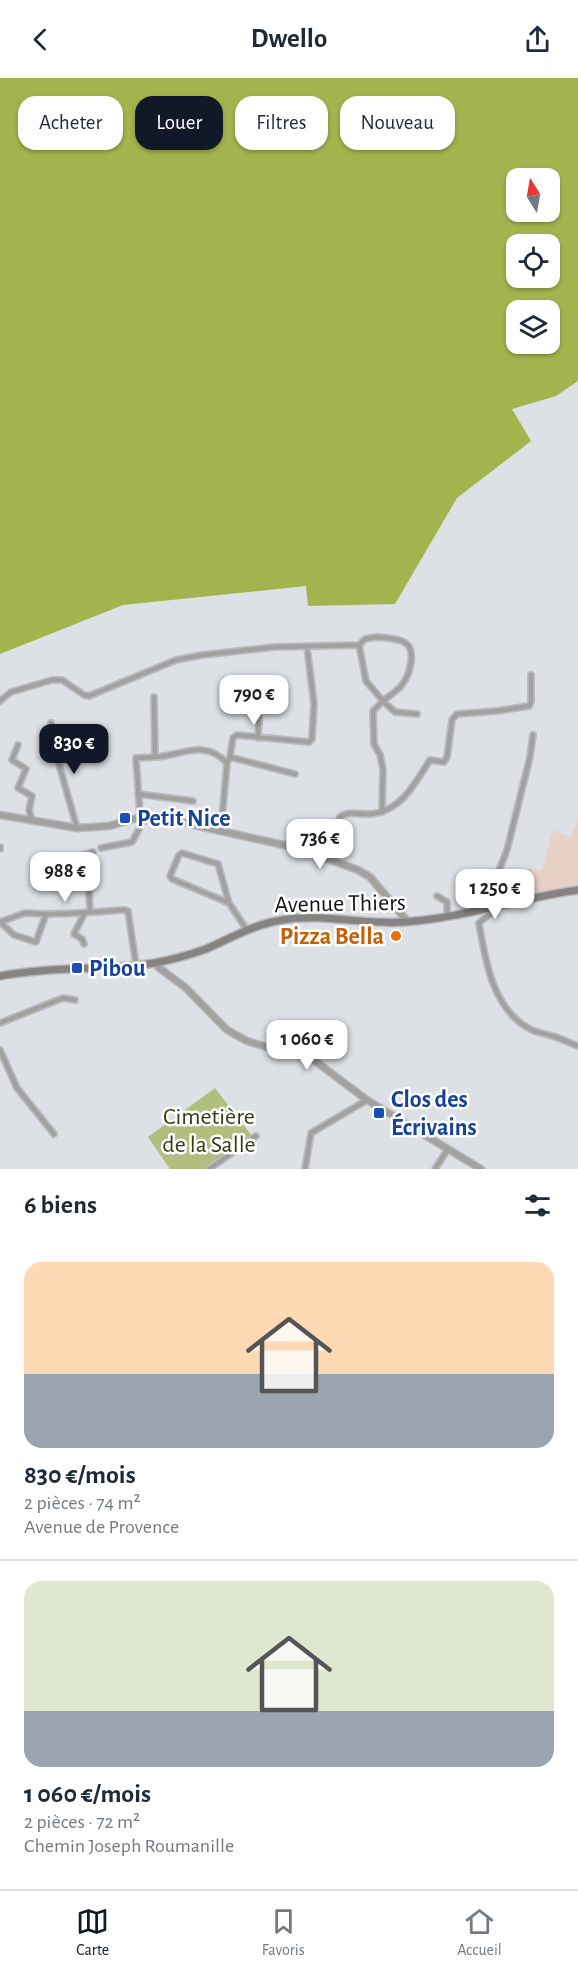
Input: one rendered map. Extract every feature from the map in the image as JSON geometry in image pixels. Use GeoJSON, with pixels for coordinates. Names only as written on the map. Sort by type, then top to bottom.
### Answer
{"type":"FeatureCollection","features":[{"type":"Feature","properties":{"kind":"main road","name":"Avenue Thiers"},"geometry":{"type":"LineString","coordinates":[[0,975],[157,962],[204,950],[247,930],[283,920],[305,918],[408,922],[447,917],[524,899],[578,890]]}},
{"type":"Feature","properties":{"kind":"street"},"geometry":{"type":"LineString","coordinates":[[0,701],[11,692],[52,680],[63,680],[89,696],[176,660],[230,651],[294,646],[359,645],[365,639],[375,637],[405,642],[412,652],[407,675],[402,685],[373,711],[374,744],[380,754],[383,769],[382,812]]}},
{"type":"Feature","properties":{"kind":"street"},"geometry":{"type":"LineString","coordinates":[[359,645],[366,681],[394,712],[417,714]]}},
{"type":"Feature","properties":{"kind":"street"},"geometry":{"type":"LineString","coordinates":[[222,829],[226,763],[230,757],[233,738],[237,735],[309,742],[312,739],[314,704],[307,647]]}},
{"type":"Feature","properties":{"kind":"street"},"geometry":{"type":"LineString","coordinates":[[324,858],[340,817],[345,813],[372,814],[393,807],[402,801],[430,760],[444,762],[447,757],[452,720],[457,714],[529,706],[531,675]]}},
{"type":"Feature","properties":{"kind":"street"},"geometry":{"type":"LineString","coordinates":[[154,697],[155,757]]}},
{"type":"Feature","properties":{"kind":"street"},"geometry":{"type":"LineString","coordinates":[[258,738],[259,718]]}},
{"type":"Feature","properties":{"kind":"street"},"geometry":{"type":"LineString","coordinates":[[51,723],[60,768],[77,826]]}},
{"type":"Feature","properties":{"kind":"street"},"geometry":{"type":"LineString","coordinates":[[533,735],[530,757],[507,850],[488,908],[492,912],[479,922],[483,949],[493,980],[507,1011],[526,1028],[540,1035],[550,1035],[578,1046]]}},
{"type":"Feature","properties":{"kind":"street"},"geometry":{"type":"LineString","coordinates":[[18,745],[12,760],[26,769],[18,788],[32,796],[29,810],[32,818]]}},
{"type":"Feature","properties":{"kind":"street"},"geometry":{"type":"LineString","coordinates":[[101,848],[132,842],[143,822],[138,794],[136,759],[165,757],[180,751],[204,750],[215,752],[226,763]]}},
{"type":"Feature","properties":{"kind":"street"},"geometry":{"type":"LineString","coordinates":[[230,757],[295,774]]}},
{"type":"Feature","properties":{"kind":"street"},"geometry":{"type":"LineString","coordinates":[[138,794],[193,801]]}},
{"type":"Feature","properties":{"kind":"street"},"geometry":{"type":"LineString","coordinates":[[0,815],[77,826],[109,826],[141,816],[163,818],[222,829],[297,848],[358,870],[370,877],[408,922]]}},
{"type":"Feature","properties":{"kind":"street"},"geometry":{"type":"LineString","coordinates":[[90,911],[88,872],[84,855],[93,852]]}},
{"type":"Feature","properties":{"kind":"street"},"geometry":{"type":"LineString","coordinates":[[229,903],[172,879],[170,876],[179,855],[182,853],[218,864],[229,903],[247,930]]}},
{"type":"Feature","properties":{"kind":"street"},"geometry":{"type":"LineString","coordinates":[[436,896],[447,902],[447,917]]}},
{"type":"Feature","properties":{"kind":"street"},"geometry":{"type":"LineString","coordinates":[[392,905],[395,912],[394,922]]}},
{"type":"Feature","properties":{"kind":"street"},"geometry":{"type":"LineString","coordinates":[[46,914],[36,942],[33,943],[14,935],[0,922],[25,913],[84,914],[90,911],[128,911],[136,965]]}},
{"type":"Feature","properties":{"kind":"street"},"geometry":{"type":"LineString","coordinates":[[84,914],[74,934],[82,939],[84,944]]}},
{"type":"Feature","properties":{"kind":"street"},"geometry":{"type":"LineString","coordinates":[[157,962],[158,967],[186,988],[226,1029],[247,1041],[305,1057],[367,1100],[481,1169]]}},
{"type":"Feature","properties":{"kind":"street"},"geometry":{"type":"LineString","coordinates":[[0,1023],[63,998],[75,1000]]}},
{"type":"Feature","properties":{"kind":"street"},"geometry":{"type":"LineString","coordinates":[[0,1050],[17,1088],[54,1134]]}},
{"type":"Feature","properties":{"kind":"street"},"geometry":{"type":"LineString","coordinates":[[305,1169],[311,1133],[367,1100]]}},
{"type":"Feature","properties":{"kind":"street"},"geometry":{"type":"LineString","coordinates":[[209,1169],[255,1137]]}},
{"type":"Feature","properties":{"kind":"street"},"geometry":{"type":"LineString","coordinates":[[435,1169],[448,1149]]}},
{"type":"Feature","properties":{"kind":"shaded area"},"geometry":{"type":"Polygon","coordinates":[[[578,819],[578,886],[562,887],[500,902],[514,870],[542,869],[553,830],[571,838],[578,819]]]}},
{"type":"Feature","properties":{"kind":"green space"},"geometry":{"type":"Polygon","coordinates":[[[0,78],[578,78],[578,381],[556,396],[512,409],[531,441],[457,498],[395,604],[308,606],[306,586],[123,605],[0,654],[0,78]]]}},
{"type":"Feature","properties":{"kind":"green space","name":"Cimetière de la Salle"},"geometry":{"type":"Polygon","coordinates":[[[215,1088],[252,1136],[204,1169],[170,1169],[148,1137],[215,1088]]]}},
{"type":"Feature","properties":{"kind":"place","name":"Petit Nice"},"geometry":{"type":"Point","coordinates":[125,818]}},
{"type":"Feature","properties":{"kind":"place","name":"Pizza Bella"},"geometry":{"type":"Point","coordinates":[396,936]}},
{"type":"Feature","properties":{"kind":"place","name":"Pibou"},"geometry":{"type":"Point","coordinates":[77,968]}},
{"type":"Feature","properties":{"kind":"place","name":"Clos des Écrivains"},"geometry":{"type":"Point","coordinates":[379,1113]}}]}
